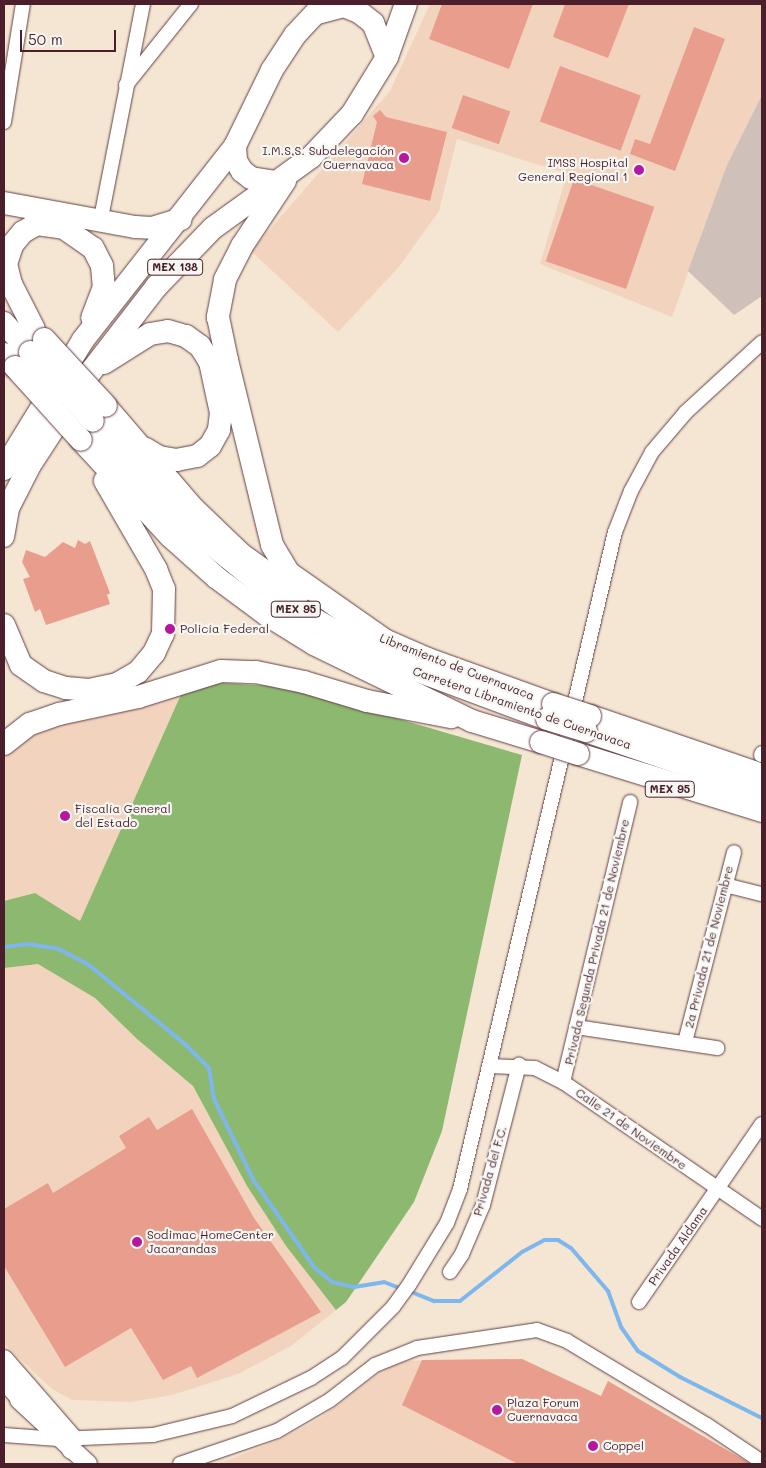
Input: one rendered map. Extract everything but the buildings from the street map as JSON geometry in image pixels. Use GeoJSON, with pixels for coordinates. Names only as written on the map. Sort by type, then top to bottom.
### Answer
{"type":"FeatureCollection","features":[{"type":"Feature","properties":{"kind":"main road","name":"MEX 138"},"geometry":{"type":"LineString","coordinates":[[4,536],[7,509],[92,370],[163,279],[213,228],[311,157],[352,114],[387,57],[406,4]]}},
{"type":"Feature","properties":{"kind":"main road"},"geometry":{"type":"LineString","coordinates":[[320,8],[344,6],[359,12],[373,23],[387,57]]}},
{"type":"Feature","properties":{"kind":"main road","name":"MEX 138"},"geometry":{"type":"LineString","coordinates":[[4,469],[83,340],[182,218],[235,146],[272,70],[295,34],[320,8]]}},
{"type":"Feature","properties":{"kind":"main road"},"geometry":{"type":"LineString","coordinates":[[235,146],[236,161],[242,171],[257,180],[282,178]]}},
{"type":"Feature","properties":{"kind":"main road"},"geometry":{"type":"LineString","coordinates":[[282,178],[242,246],[225,280],[218,316],[227,360],[272,545],[289,573],[386,641]]}},
{"type":"Feature","properties":{"kind":"main road"},"geometry":{"type":"LineString","coordinates":[[4,203],[135,227],[152,228],[182,218]]}},
{"type":"Feature","properties":{"kind":"main road"},"geometry":{"type":"LineString","coordinates":[[25,348],[6,264],[12,245],[23,232],[37,224],[64,228],[93,248],[102,266],[104,287],[83,340]]}},
{"type":"Feature","properties":{"kind":"main road","name":"Libramiento de Cuernavaca"},"geometry":{"type":"LineString","coordinates":[[4,294],[25,348],[96,419],[140,445],[194,509],[241,554],[286,588],[330,614],[386,641],[550,712]]}},
{"type":"Feature","properties":{"kind":"main road","name":"Carretera Libramiento de Cuernavaca"},"geometry":{"type":"LineString","coordinates":[[4,323],[25,348],[96,419],[184,522],[278,598],[378,656],[588,724],[762,791]]}},
{"type":"Feature","properties":{"kind":"main road"},"geometry":{"type":"LineString","coordinates":[[92,370],[150,334],[168,331],[186,336],[200,346],[210,362],[221,412],[219,430],[210,446],[197,456],[176,460],[159,457],[140,445]]}},
{"type":"Feature","properties":{"kind":"main road"},"geometry":{"type":"LineString","coordinates":[[4,625],[21,665],[44,681],[89,690],[117,684],[138,672],[154,653],[163,634],[164,589],[96,419]]}},
{"type":"Feature","properties":{"kind":"main road","name":"Carretera Libramiento de Cuernavaca"},"geometry":{"type":"LineString","coordinates":[[96,419],[170,536],[218,578],[267,615],[314,644],[472,720],[762,811]]}},
{"type":"Feature","properties":{"kind":"main road"},"geometry":{"type":"LineString","coordinates":[[4,744],[30,724],[59,714],[138,697],[222,671],[256,672],[304,682],[367,702],[472,720]]}},
{"type":"Feature","properties":{"kind":"main road","name":"MEX 95"},"geometry":{"type":"LineString","coordinates":[[588,724],[762,761]]}},
{"type":"Feature","properties":{"kind":"main road","name":"MEX 95"},"geometry":{"type":"LineString","coordinates":[[578,754],[620,772],[762,821]]}},
{"type":"Feature","properties":{"kind":"main road"},"geometry":{"type":"LineString","coordinates":[[4,1378],[29,1406]]}},
{"type":"Feature","properties":{"kind":"street"},"geometry":{"type":"LineString","coordinates":[[4,122],[24,4]]}},
{"type":"Feature","properties":{"kind":"street"},"geometry":{"type":"LineString","coordinates":[[102,213],[142,4]]}},
{"type":"Feature","properties":{"kind":"street"},"geometry":{"type":"LineString","coordinates":[[126,86],[191,4]]}},
{"type":"Feature","properties":{"kind":"street"},"geometry":{"type":"LineString","coordinates":[[4,1435],[67,1442],[153,1435],[232,1416],[311,1378],[342,1358],[393,1307],[409,1285],[447,1223],[460,1189],[616,532],[631,490],[652,452],[686,412],[762,342]]}},
{"type":"Feature","properties":{"kind":"street","name":"Privada Segunda Privada 21 de Noviembre"},"geometry":{"type":"LineString","coordinates":[[563,1082],[630,802]]}},
{"type":"Feature","properties":{"kind":"street","name":"2a Privada 21 de Noviembre"},"geometry":{"type":"LineString","coordinates":[[685,1042],[734,852]]}},
{"type":"Feature","properties":{"kind":"street"},"geometry":{"type":"LineString","coordinates":[[725,885],[762,894]]}},
{"type":"Feature","properties":{"kind":"street","name":"2a Privada 21 de Noviembre"},"geometry":{"type":"LineString","coordinates":[[576,1028],[717,1048]]}},
{"type":"Feature","properties":{"kind":"street","name":"Calle 21 de Noviembre"},"geometry":{"type":"LineString","coordinates":[[490,1066],[535,1068],[563,1082],[762,1219]]}},
{"type":"Feature","properties":{"kind":"street","name":"Privada del F.C."},"geometry":{"type":"LineString","coordinates":[[450,1272],[462,1254],[482,1205],[519,1066]]}},
{"type":"Feature","properties":{"kind":"street","name":"Privada Aldama"},"geometry":{"type":"LineString","coordinates":[[639,1302],[762,1124]]}},
{"type":"Feature","properties":{"kind":"street"},"geometry":{"type":"LineString","coordinates":[[180,1464],[277,1431],[330,1400],[375,1365],[417,1348],[537,1330],[567,1341],[708,1426],[762,1462]]}},
{"type":"Feature","properties":{"kind":"street"},"geometry":{"type":"LineString","coordinates":[[4,1359],[67,1442]]}},
{"type":"Feature","properties":{"kind":"street"},"geometry":{"type":"LineString","coordinates":[[4,1387],[29,1406],[88,1464]]}},
{"type":"Feature","properties":{"kind":"shaded area","name":"IMSS Hospital General Regional 1"},"geometry":{"type":"Polygon","coordinates":[[[430,4],[762,4],[762,95],[727,165],[672,317],[540,264],[567,174],[457,139],[439,211],[398,268],[338,332],[251,251],[390,91],[430,4]]]}},
{"type":"Feature","properties":{"kind":"shaded area"},"geometry":{"type":"Polygon","coordinates":[[[762,95],[762,296],[734,315],[688,271],[727,165],[762,95]]]}},
{"type":"Feature","properties":{"kind":"shaded area","name":"Fiscalía General del Estado"},"geometry":{"type":"Polygon","coordinates":[[[183,690],[80,921],[35,893],[4,901],[4,738],[183,690]]]}},
{"type":"Feature","properties":{"kind":"shaded area"},"geometry":{"type":"Polygon","coordinates":[[[38,963],[95,998],[137,1039],[193,1086],[247,1186],[286,1246],[336,1310],[291,1346],[238,1374],[172,1395],[131,1402],[72,1400],[52,1389],[4,1344],[4,968],[38,963]]]}},
{"type":"Feature","properties":{"kind":"shaded area","name":"Plaza Forum Cuernavaca"},"geometry":{"type":"Polygon","coordinates":[[[522,1359],[601,1396],[608,1381],[751,1464],[218,1464],[281,1439],[320,1418],[395,1361],[522,1359]]]}},
{"type":"Feature","properties":{"kind":"green space"},"geometry":{"type":"Polygon","coordinates":[[[223,683],[290,687],[522,755],[442,1131],[414,1202],[346,1302],[336,1310],[286,1246],[247,1186],[193,1086],[137,1039],[95,998],[38,964],[4,968],[4,901],[35,893],[80,921],[183,690],[223,683]]]}},
{"type":"Feature","properties":{"kind":"waterway"},"geometry":{"type":"LineString","coordinates":[[4,947],[28,944],[59,949],[89,965],[186,1045],[209,1068],[214,1099],[254,1181],[315,1268],[332,1282],[354,1287],[384,1282],[402,1289]]}},
{"type":"Feature","properties":{"kind":"waterway"},"geometry":{"type":"LineString","coordinates":[[409,1291],[434,1301],[460,1301],[522,1252],[545,1240],[558,1240],[571,1248],[608,1291],[621,1327],[638,1351],[680,1377],[762,1418]]}},
{"type":"Feature","properties":{"kind":"place","name":"I.M.S.S. Subdelegación Cuernavaca"},"geometry":{"type":"Point","coordinates":[404,158]}},
{"type":"Feature","properties":{"kind":"place","name":"IMSS Hospital General Regional 1"},"geometry":{"type":"Point","coordinates":[639,170]}},
{"type":"Feature","properties":{"kind":"place","name":"Policía Federal"},"geometry":{"type":"Point","coordinates":[170,629]}},
{"type":"Feature","properties":{"kind":"place","name":"Fiscalía General del Estado"},"geometry":{"type":"Point","coordinates":[65,816]}},
{"type":"Feature","properties":{"kind":"place","name":"Sodimac HomeCenter Jacarandas"},"geometry":{"type":"Point","coordinates":[137,1242]}},
{"type":"Feature","properties":{"kind":"place","name":"Plaza Forum Cuernavaca"},"geometry":{"type":"Point","coordinates":[497,1410]}},
{"type":"Feature","properties":{"kind":"place","name":"Coppel"},"geometry":{"type":"Point","coordinates":[593,1446]}}]}
